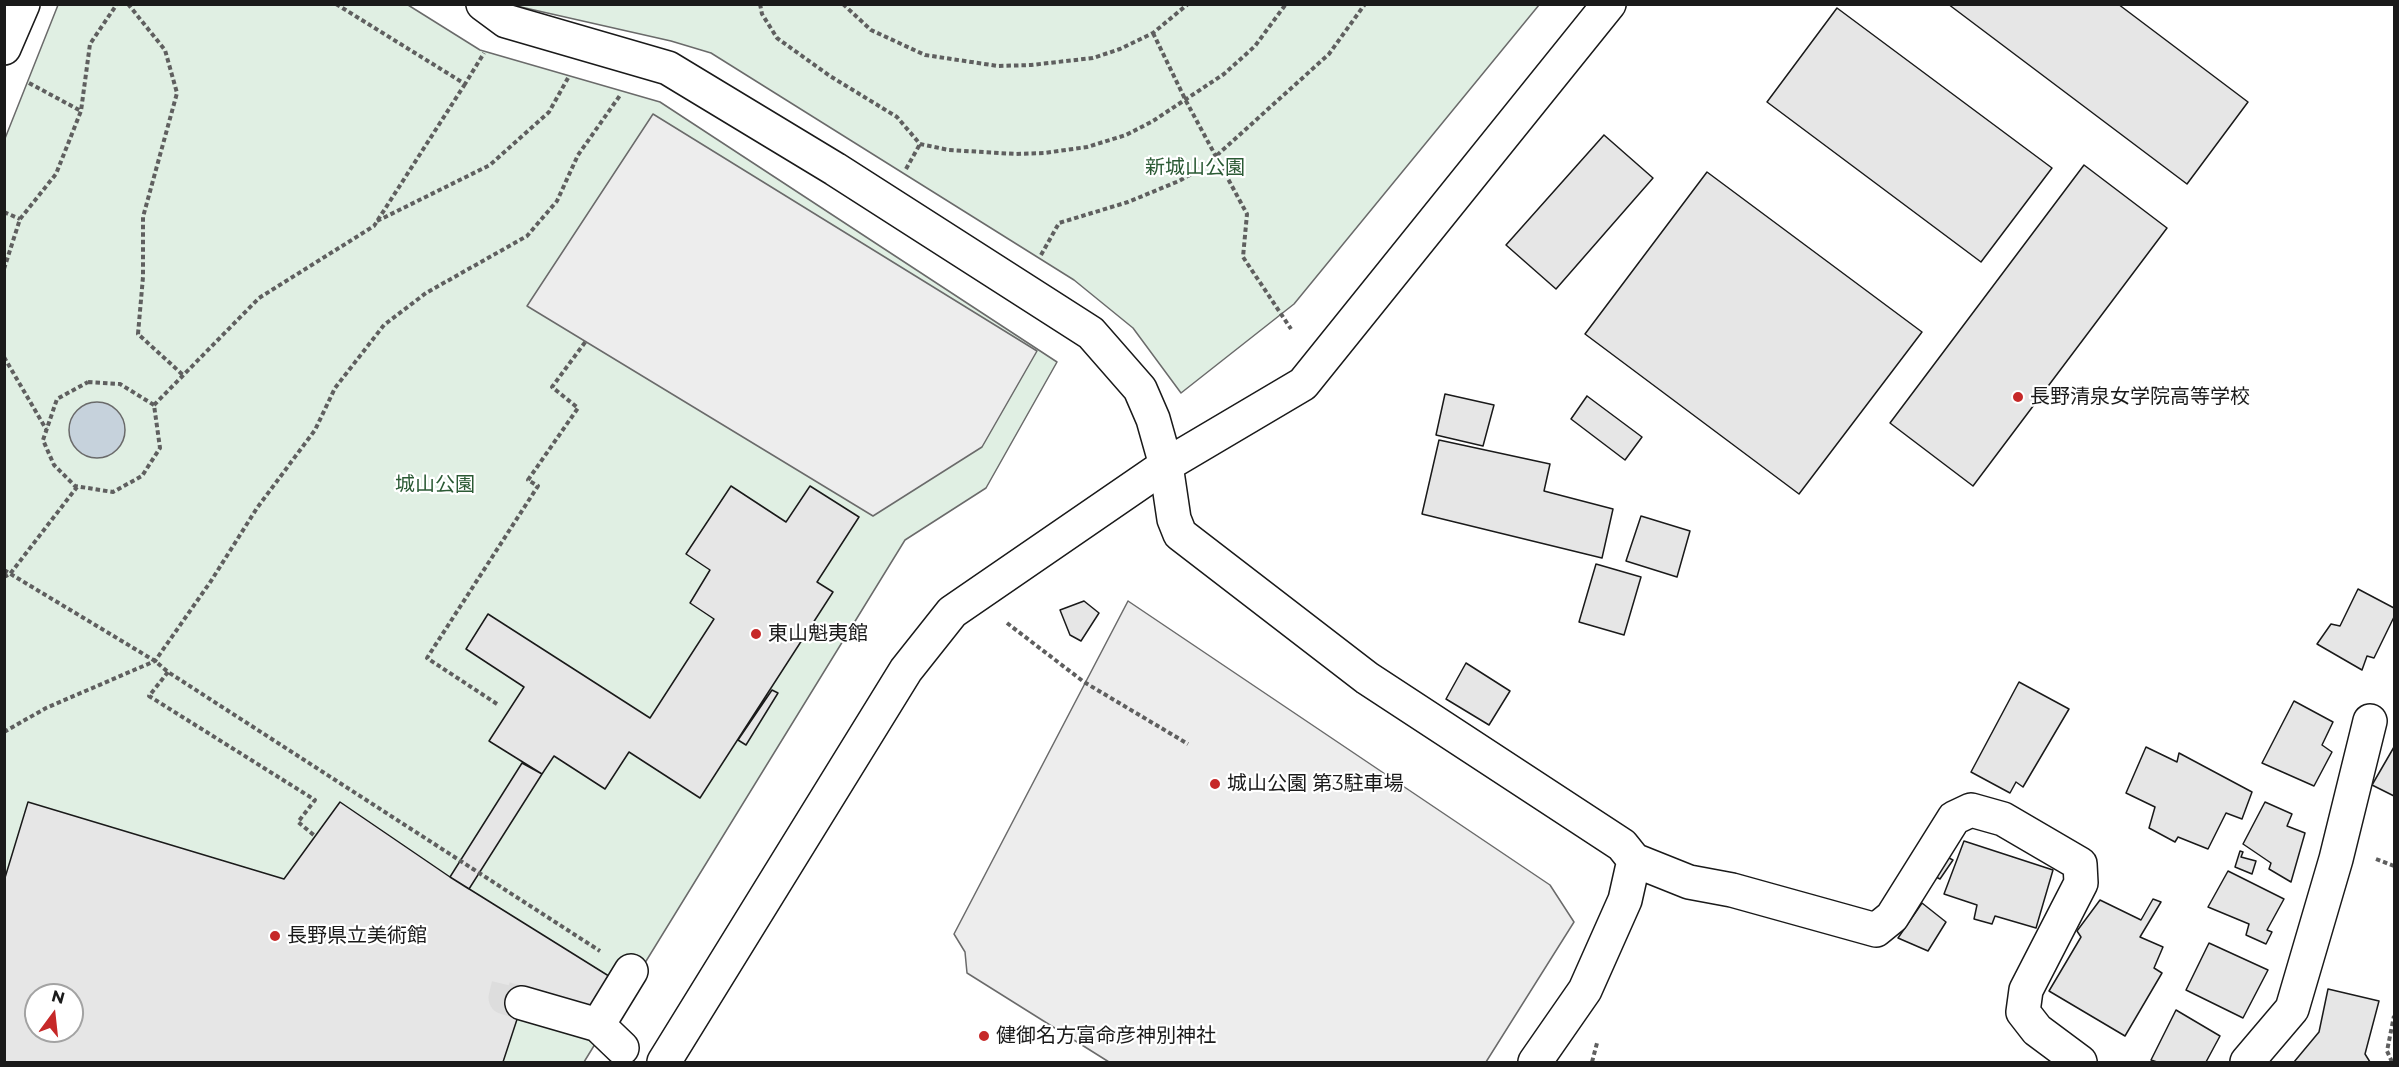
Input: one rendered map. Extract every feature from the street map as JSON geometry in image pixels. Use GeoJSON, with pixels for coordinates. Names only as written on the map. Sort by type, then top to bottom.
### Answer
{"type":"FeatureCollection","features":[{"type":"Feature","properties":{"kind":"street"},"geometry":{"type":"LineString","coordinates":[[4,48],[23,4]]}},
{"type":"Feature","properties":{"kind":"street"},"geometry":{"type":"LineString","coordinates":[[664,1062],[906,670],[952,612],[1166,465],[1303,384],[1609,4]]}},
{"type":"Feature","properties":{"kind":"street"},"geometry":{"type":"LineString","coordinates":[[499,19],[668,68],[835,168],[1091,333],[1140,389],[1153,419],[1166,465],[1174,519],[1180,534],[1367,678],[1622,845],[1634,860],[1689,882],[1732,890],[1876,930],[1892,917],[1954,818],[1971,810],[2003,819],[2080,864],[2081,884],[2026,990],[2023,1012],[2037,1030],[2080,1062]]}},
{"type":"Feature","properties":{"kind":"street"},"geometry":{"type":"LineString","coordinates":[[2247,1062],[2292,1009],[2336,859],[2370,721]]}},
{"type":"Feature","properties":{"kind":"street"},"geometry":{"type":"LineString","coordinates":[[1535,1062],[1585,990],[1622,910],[1631,882],[1634,860]]}},
{"type":"Feature","properties":{"kind":"street"},"geometry":{"type":"LineString","coordinates":[[598,1025],[631,971]]}},
{"type":"Feature","properties":{"kind":"street"},"geometry":{"type":"LineString","coordinates":[[522,1003],[598,1025],[622,1048]]}},
{"type":"Feature","properties":{"kind":"path"},"geometry":{"type":"LineString","coordinates":[[4,269],[20,219],[56,174],[81,111],[90,44],[117,4]]}},
{"type":"Feature","properties":{"kind":"path"},"geometry":{"type":"LineString","coordinates":[[128,4],[165,50],[177,93],[143,217],[143,277],[138,334],[183,375]]}},
{"type":"Feature","properties":{"kind":"path"},"geometry":{"type":"LineString","coordinates":[[336,4],[465,84]]}},
{"type":"Feature","properties":{"kind":"path"},"geometry":{"type":"LineString","coordinates":[[760,4],[762,15],[777,38],[830,76],[897,117],[920,144],[949,150],[988,153],[1044,153],[1087,147],[1126,135],[1186,101],[1224,74],[1255,46],[1286,4]]}},
{"type":"Feature","properties":{"kind":"path"},"geometry":{"type":"LineString","coordinates":[[843,4],[871,30],[924,55],[998,66],[1093,58],[1120,49],[1153,33],[1188,4]]}},
{"type":"Feature","properties":{"kind":"path"},"geometry":{"type":"LineString","coordinates":[[1036,264],[1059,224],[1179,181],[1204,167],[1329,54],[1365,4]]}},
{"type":"Feature","properties":{"kind":"path"},"geometry":{"type":"LineString","coordinates":[[154,405],[259,298],[374,226],[465,84],[499,19]]}},
{"type":"Feature","properties":{"kind":"path"},"geometry":{"type":"LineString","coordinates":[[1153,33],[1214,156],[1247,214],[1243,256],[1291,329]]}},
{"type":"Feature","properties":{"kind":"path"},"geometry":{"type":"LineString","coordinates":[[376,221],[490,165],[549,112],[572,70]]}},
{"type":"Feature","properties":{"kind":"path"},"geometry":{"type":"LineString","coordinates":[[29,83],[81,111]]}},
{"type":"Feature","properties":{"kind":"path"},"geometry":{"type":"LineString","coordinates":[[4,732],[46,708],[155,661],[211,581],[257,508],[315,430],[335,388],[384,326],[426,293],[527,236],[557,201],[578,155],[606,112],[628,86]]}},
{"type":"Feature","properties":{"kind":"path"},"geometry":{"type":"LineString","coordinates":[[901,178],[920,144]]}},
{"type":"Feature","properties":{"kind":"path"},"geometry":{"type":"LineString","coordinates":[[4,212],[20,219]]}},
{"type":"Feature","properties":{"kind":"path"},"geometry":{"type":"LineString","coordinates":[[497,704],[427,658],[538,486],[528,480],[578,408],[552,387],[586,340]]}},
{"type":"Feature","properties":{"kind":"path"},"geometry":{"type":"LineString","coordinates":[[4,357],[46,430]]}},
{"type":"Feature","properties":{"kind":"path"},"geometry":{"type":"LineString","coordinates":[[88,382],[120,384],[154,405],[160,448],[142,476],[113,492],[78,486],[54,465],[43,440],[57,399],[88,382]]}},
{"type":"Feature","properties":{"kind":"path"},"geometry":{"type":"LineString","coordinates":[[4,577],[10,574],[78,486]]}},
{"type":"Feature","properties":{"kind":"path"},"geometry":{"type":"LineString","coordinates":[[4,570],[155,661],[168,672],[631,971]]}},
{"type":"Feature","properties":{"kind":"path"},"geometry":{"type":"LineString","coordinates":[[1007,622],[1084,682],[1188,744]]}},
{"type":"Feature","properties":{"kind":"path"},"geometry":{"type":"LineString","coordinates":[[168,672],[149,696],[315,800],[298,822],[315,836]]}},
{"type":"Feature","properties":{"kind":"path"},"geometry":{"type":"LineString","coordinates":[[2392,1062],[2387,1051],[2394,1016]]}},
{"type":"Feature","properties":{"kind":"green space","name":"新城山公園"},"geometry":{"type":"Polygon","coordinates":[[[1539,4],[1294,304],[1181,393],[1133,328],[1074,280],[711,53],[671,41],[512,5],[1539,4]]]}},
{"type":"Feature","properties":{"kind":"green space","name":"城山公園"},"geometry":{"type":"Polygon","coordinates":[[[58,5],[408,5],[480,50],[660,102],[1057,362],[986,488],[905,540],[584,1062],[5,1062],[4,141],[58,5]]]}},
{"type":"Feature","properties":{"kind":"shaded area"},"geometry":{"type":"Polygon","coordinates":[[[653,114],[1037,351],[982,447],[873,516],[527,306],[653,114]]]}},
{"type":"Feature","properties":{"kind":"shaded area"},"geometry":{"type":"Polygon","coordinates":[[[92,402],[102,402],[117,410],[123,419],[125,430],[123,441],[117,450],[102,458],[92,458],[81,453],[74,446],[69,435],[69,425],[74,414],[81,407],[92,402]]]}},
{"type":"Feature","properties":{"kind":"shaded area","name":"城山公園 第3駐車場"},"geometry":{"type":"Polygon","coordinates":[[[1128,601],[1550,885],[1574,922],[1486,1062],[1109,1062],[967,973],[965,952],[954,934],[1128,601]]]}},
{"type":"Feature","properties":{"kind":"building"},"geometry":{"type":"Polygon","coordinates":[[[1948,4],[2118,4],[2248,102],[2187,184],[1948,4]]]}},
{"type":"Feature","properties":{"kind":"building"},"geometry":{"type":"Polygon","coordinates":[[[1837,8],[2052,168],[1981,262],[1767,102],[1837,8]]]}},
{"type":"Feature","properties":{"kind":"building"},"geometry":{"type":"Polygon","coordinates":[[[1604,135],[1653,178],[1556,289],[1506,245],[1604,135]]]}},
{"type":"Feature","properties":{"kind":"building"},"geometry":{"type":"Polygon","coordinates":[[[2084,165],[2167,228],[1973,486],[1890,423],[2084,165]]]}},
{"type":"Feature","properties":{"kind":"building"},"geometry":{"type":"Polygon","coordinates":[[[1707,172],[1922,332],[1799,494],[1585,334],[1707,172]]]}},
{"type":"Feature","properties":{"kind":"building"},"geometry":{"type":"Polygon","coordinates":[[[1445,394],[1494,405],[1483,446],[1436,435],[1445,394]]]}},
{"type":"Feature","properties":{"kind":"building"},"geometry":{"type":"Polygon","coordinates":[[[1587,396],[1642,437],[1625,460],[1571,419],[1587,396]]]}},
{"type":"Feature","properties":{"kind":"building"},"geometry":{"type":"Polygon","coordinates":[[[1439,440],[1550,464],[1544,491],[1613,509],[1602,558],[1422,514],[1439,440]]]}},
{"type":"Feature","properties":{"kind":"building","name":"東山魁夷館"},"geometry":{"type":"Polygon","coordinates":[[[731,486],[786,522],[810,486],[859,517],[817,582],[833,592],[700,798],[629,752],[605,789],[554,756],[542,774],[489,741],[524,687],[466,649],[488,614],[650,718],[714,619],[690,603],[710,570],[686,554],[731,486]]]}},
{"type":"Feature","properties":{"kind":"building"},"geometry":{"type":"Polygon","coordinates":[[[1641,516],[1690,531],[1677,577],[1626,561],[1641,516]]]}},
{"type":"Feature","properties":{"kind":"building"},"geometry":{"type":"Polygon","coordinates":[[[1596,564],[1641,577],[1624,635],[1579,622],[1596,564]]]}},
{"type":"Feature","properties":{"kind":"building"},"geometry":{"type":"Polygon","coordinates":[[[2358,589],[2394,608],[2394,617],[2374,658],[2367,656],[2362,670],[2317,644],[2331,624],[2340,626],[2358,589]]]}},
{"type":"Feature","properties":{"kind":"building"},"geometry":{"type":"Polygon","coordinates":[[[1084,601],[1099,613],[1081,641],[1070,635],[1060,610],[1084,601]]]}},
{"type":"Feature","properties":{"kind":"building"},"geometry":{"type":"Polygon","coordinates":[[[1466,663],[1510,691],[1489,725],[1446,699],[1466,663]]]}},
{"type":"Feature","properties":{"kind":"building"},"geometry":{"type":"Polygon","coordinates":[[[2019,682],[2069,709],[2023,787],[2016,782],[2010,793],[1971,772],[2019,682]]]}},
{"type":"Feature","properties":{"kind":"building"},"geometry":{"type":"Polygon","coordinates":[[[772,690],[778,693],[746,745],[738,740],[772,690]]]}},
{"type":"Feature","properties":{"kind":"building"},"geometry":{"type":"Polygon","coordinates":[[[2294,701],[2333,722],[2322,745],[2332,752],[2314,786],[2262,763],[2294,701]]]}},
{"type":"Feature","properties":{"kind":"building"},"geometry":{"type":"Polygon","coordinates":[[[2146,747],[2177,762],[2179,753],[2252,792],[2242,819],[2226,813],[2208,849],[2178,837],[2175,842],[2149,828],[2155,807],[2126,793],[2146,747]]]}},
{"type":"Feature","properties":{"kind":"building"},"geometry":{"type":"Polygon","coordinates":[[[2394,747],[2394,796],[2372,785],[2394,747]]]}},
{"type":"Feature","properties":{"kind":"building"},"geometry":{"type":"Polygon","coordinates":[[[522,763],[542,774],[469,889],[450,877],[522,763]]]}},
{"type":"Feature","properties":{"kind":"building","name":"長野県立美術館"},"geometry":{"type":"Polygon","coordinates":[[[28,802],[284,879],[340,802],[450,877],[620,983],[602,1012],[526,992],[503,1062],[4,1062],[4,881],[28,802]]]}},
{"type":"Feature","properties":{"kind":"building"},"geometry":{"type":"Polygon","coordinates":[[[2265,802],[2292,814],[2287,826],[2305,833],[2291,882],[2269,869],[2271,863],[2243,844],[2265,802]]]}},
{"type":"Feature","properties":{"kind":"building"},"geometry":{"type":"Polygon","coordinates":[[[1964,841],[2053,870],[2036,928],[1995,916],[1992,924],[1974,919],[1977,905],[1944,894],[1964,841]]]}},
{"type":"Feature","properties":{"kind":"building"},"geometry":{"type":"Polygon","coordinates":[[[2240,851],[2243,852],[2241,857],[2256,861],[2252,874],[2235,867],[2240,851]]]}},
{"type":"Feature","properties":{"kind":"building"},"geometry":{"type":"Polygon","coordinates":[[[1947,857],[1953,860],[1940,879],[1936,877],[1947,857]]]}},
{"type":"Feature","properties":{"kind":"building"},"geometry":{"type":"Polygon","coordinates":[[[2228,871],[2284,899],[2267,930],[2272,932],[2266,944],[2246,935],[2249,924],[2208,907],[2228,871]]]}},
{"type":"Feature","properties":{"kind":"building"},"geometry":{"type":"Polygon","coordinates":[[[2153,899],[2161,902],[2140,937],[2163,947],[2154,968],[2162,973],[2125,1036],[2049,991],[2081,937],[2077,931],[2100,900],[2141,920],[2153,899]]]}},
{"type":"Feature","properties":{"kind":"building"},"geometry":{"type":"Polygon","coordinates":[[[1922,903],[1946,922],[1928,951],[1898,938],[1922,903]]]}},
{"type":"Feature","properties":{"kind":"building"},"geometry":{"type":"Polygon","coordinates":[[[2209,943],[2268,970],[2243,1018],[2186,990],[2209,943]]]}},
{"type":"Feature","properties":{"kind":"building"},"geometry":{"type":"Polygon","coordinates":[[[2328,989],[2379,1001],[2365,1054],[2370,1062],[2294,1062],[2319,1032],[2328,989]]]}},
{"type":"Feature","properties":{"kind":"building"},"geometry":{"type":"Polygon","coordinates":[[[2176,1010],[2220,1036],[2206,1062],[2151,1060],[2176,1010]]]}},
{"type":"Feature","properties":{"kind":"tunnel"},"geometry":{"type":"LineString","coordinates":[[508,985],[505,998],[522,1003]]}},
{"type":"Feature","properties":{"kind":"place","name":"長野清泉女学院高等学校"},"geometry":{"type":"Point","coordinates":[2018,397]}},
{"type":"Feature","properties":{"kind":"place","name":"東山魁夷館"},"geometry":{"type":"Point","coordinates":[756,634]}},
{"type":"Feature","properties":{"kind":"place","name":"城山公園 第3駐車場"},"geometry":{"type":"Point","coordinates":[1215,784]}},
{"type":"Feature","properties":{"kind":"place","name":"長野県立美術館"},"geometry":{"type":"Point","coordinates":[275,936]}},
{"type":"Feature","properties":{"kind":"place","name":"健御名方富命彦神別神社"},"geometry":{"type":"Point","coordinates":[984,1036]}}]}
